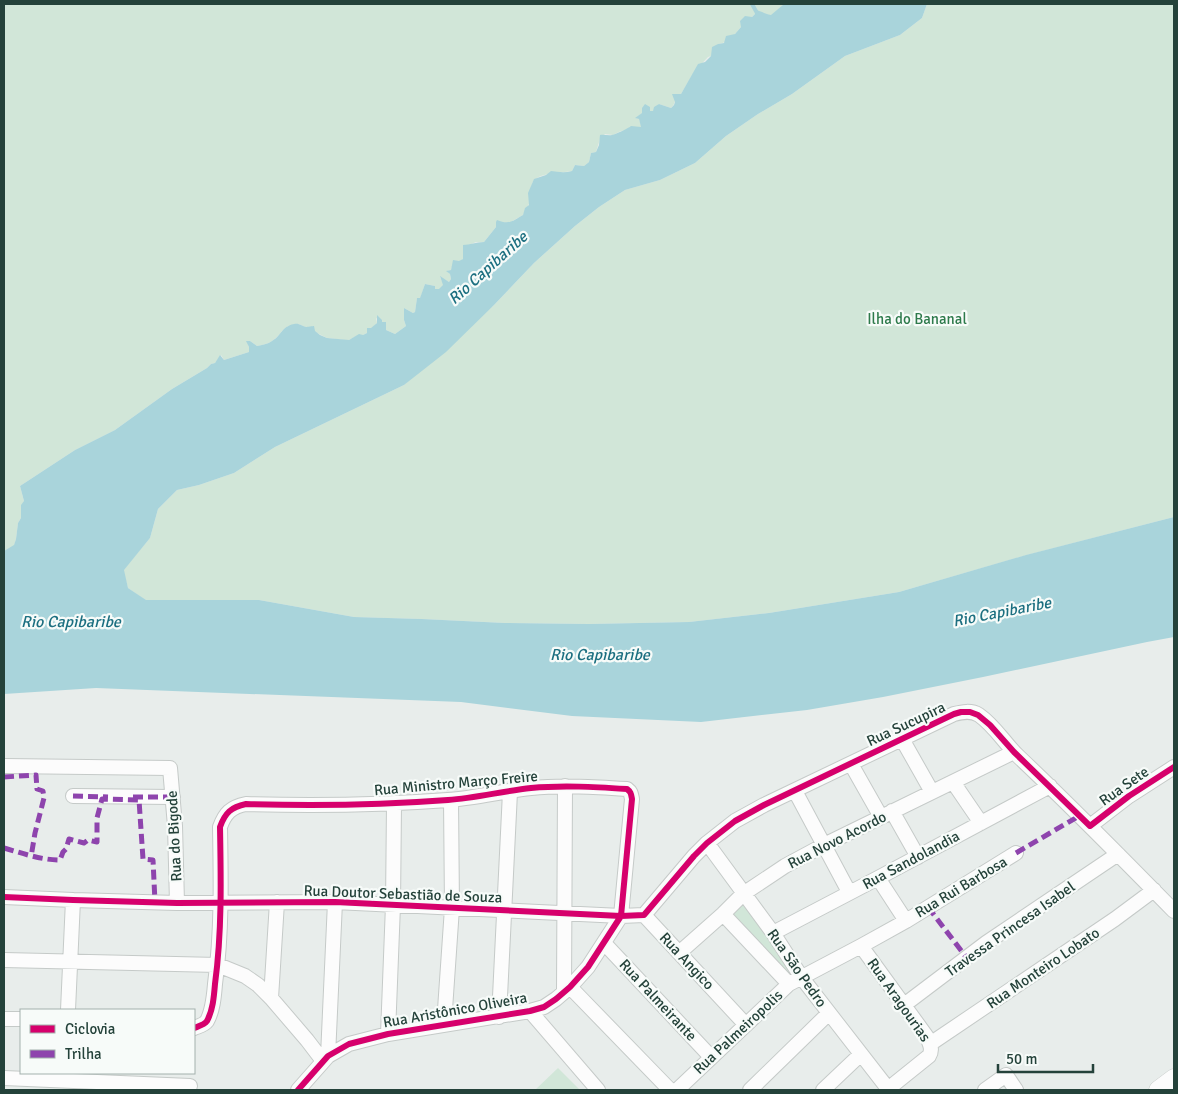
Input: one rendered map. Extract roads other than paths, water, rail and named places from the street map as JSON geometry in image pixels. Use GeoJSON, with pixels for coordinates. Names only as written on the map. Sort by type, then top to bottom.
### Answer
{"type":"FeatureCollection","features":[{"type":"Feature","properties":{"kind":"street","name":"Rua Sucupira"},"geometry":{"type":"LineString","coordinates":[[708,843],[735,822],[764,806],[954,714],[970,712],[978,715],[990,725],[1014,752],[1174,911]]}},
{"type":"Feature","properties":{"kind":"street"},"geometry":{"type":"LineString","coordinates":[[902,739],[932,792]]}},
{"type":"Feature","properties":{"kind":"street","name":"Rua Novo Acordo"},"geometry":{"type":"LineString","coordinates":[[679,953],[743,894],[785,866],[886,814],[1014,752]]}},
{"type":"Feature","properties":{"kind":"street"},"geometry":{"type":"LineString","coordinates":[[851,764],[918,856]]}},
{"type":"Feature","properties":{"kind":"street","name":"Rua do Bigode"},"geometry":{"type":"LineString","coordinates":[[4,766],[170,768],[175,826],[177,903]]}},
{"type":"Feature","properties":{"kind":"street","name":"Rua Sete"},"geometry":{"type":"LineString","coordinates":[[1090,826],[1129,796],[1174,766]]}},
{"type":"Feature","properties":{"kind":"street"},"geometry":{"type":"LineString","coordinates":[[952,782],[981,823]]}},
{"type":"Feature","properties":{"kind":"street"},"geometry":{"type":"LineString","coordinates":[[565,786],[567,990],[670,1090]]}},
{"type":"Feature","properties":{"kind":"street","name":"Rua Ministro Março Freire"},"geometry":{"type":"LineString","coordinates":[[221,903],[220,827],[230,810],[237,806],[246,804],[309,806],[394,804],[451,800],[531,788],[565,786],[627,789],[631,793],[621,916]]}},
{"type":"Feature","properties":{"kind":"street","name":"Rua Sandolandia"},"geometry":{"type":"LineString","coordinates":[[773,933],[1050,786]]}},
{"type":"Feature","properties":{"kind":"street"},"geometry":{"type":"LineString","coordinates":[[795,791],[849,892]]}},
{"type":"Feature","properties":{"kind":"street"},"geometry":{"type":"LineString","coordinates":[[499,1017],[510,792]]}},
{"type":"Feature","properties":{"kind":"street"},"geometry":{"type":"LineString","coordinates":[[73,796],[173,797]]}},
{"type":"Feature","properties":{"kind":"street"},"geometry":{"type":"LineString","coordinates":[[444,1024],[452,908],[451,800]]}},
{"type":"Feature","properties":{"kind":"street"},"geometry":{"type":"LineString","coordinates":[[388,1034],[394,905],[394,804]]}},
{"type":"Feature","properties":{"kind":"street"},"geometry":{"type":"LineString","coordinates":[[621,916],[644,915],[708,843]]}},
{"type":"Feature","properties":{"kind":"street","name":"Rua São Pedro"},"geometry":{"type":"LineString","coordinates":[[708,843],[773,933],[802,978],[889,1090]]}},
{"type":"Feature","properties":{"kind":"street","name":"Rua Rui Barbosa"},"geometry":{"type":"LineString","coordinates":[[861,946],[906,921],[1016,853]]}},
{"type":"Feature","properties":{"kind":"street","name":"Travessa Princesa Isabel"},"geometry":{"type":"LineString","coordinates":[[904,1005],[986,942],[1118,854]]}},
{"type":"Feature","properties":{"kind":"street"},"geometry":{"type":"LineString","coordinates":[[878,878],[906,921]]}},
{"type":"Feature","properties":{"kind":"street","name":"Rua Monteiro Lobato"},"geometry":{"type":"LineString","coordinates":[[889,1090],[929,1050],[1154,890]]}},
{"type":"Feature","properties":{"kind":"street","name":"Rua Doutor Sebastião de Souza"},"geometry":{"type":"LineString","coordinates":[[4,897],[177,903],[336,902],[621,916]]}},
{"type":"Feature","properties":{"kind":"street"},"geometry":{"type":"LineString","coordinates":[[68,1009],[72,900]]}},
{"type":"Feature","properties":{"kind":"street"},"geometry":{"type":"LineString","coordinates":[[271,998],[277,902]]}},
{"type":"Feature","properties":{"kind":"street"},"geometry":{"type":"LineString","coordinates":[[325,1058],[336,902]]}},
{"type":"Feature","properties":{"kind":"street"},"geometry":{"type":"LineString","coordinates":[[199,1026],[210,1014],[213,1001],[218,965],[221,903]]}},
{"type":"Feature","properties":{"kind":"street","name":"Rua São Pedro"},"geometry":{"type":"LineString","coordinates":[[723,914],[789,984]]}},
{"type":"Feature","properties":{"kind":"street","name":"Rua Angico"},"geometry":{"type":"LineString","coordinates":[[644,915],[746,1025]]}},
{"type":"Feature","properties":{"kind":"street","name":"Rua Aristônico Oliveira"},"geometry":{"type":"LineString","coordinates":[[298,1090],[325,1058],[350,1044],[388,1034],[530,1012],[544,1007],[556,1000],[567,990],[588,967],[621,916]]}},
{"type":"Feature","properties":{"kind":"street","name":"Rua Palmeirante"},"geometry":{"type":"LineString","coordinates":[[604,943],[711,1057]]}},
{"type":"Feature","properties":{"kind":"street","name":"Rua Aragourias"},"geometry":{"type":"LineString","coordinates":[[861,946],[927,1038],[929,1050]]}},
{"type":"Feature","properties":{"kind":"street","name":"Rua Palmeiropolis"},"geometry":{"type":"LineString","coordinates":[[677,1090],[789,984],[861,946]]}},
{"type":"Feature","properties":{"kind":"street"},"geometry":{"type":"LineString","coordinates":[[4,960],[218,965],[244,976],[258,985],[325,1058]]}},
{"type":"Feature","properties":{"kind":"street"},"geometry":{"type":"LineString","coordinates":[[530,1012],[598,1090]]}},
{"type":"Feature","properties":{"kind":"street"},"geometry":{"type":"LineString","coordinates":[[750,1090],[828,1013]]}},
{"type":"Feature","properties":{"kind":"street"},"geometry":{"type":"LineString","coordinates":[[4,1019],[20,1019]]}},
{"type":"Feature","properties":{"kind":"street"},"geometry":{"type":"LineString","coordinates":[[824,1090],[861,1054]]}},
{"type":"Feature","properties":{"kind":"street"},"geometry":{"type":"LineString","coordinates":[[985,1090],[1006,1075],[1016,1090]]}},
{"type":"Feature","properties":{"kind":"street"},"geometry":{"type":"LineString","coordinates":[[4,1078],[190,1086]]}},
{"type":"Feature","properties":{"kind":"street"},"geometry":{"type":"LineString","coordinates":[[1158,1090],[1174,1078]]}},
{"type":"Feature","properties":{"kind":"water","name":"Rio Capibaribe"},"geometry":{"type":"Polygon","coordinates":[[[784,4],[927,4],[922,18],[900,35],[845,56],[792,94],[726,136],[695,163],[660,180],[625,190],[599,207],[534,263],[446,352],[404,385],[275,447],[234,473],[177,490],[158,509],[150,538],[124,570],[128,588],[146,600],[259,600],[354,617],[505,623],[689,622],[769,613],[899,592],[1026,555],[1174,517],[1174,637],[883,697],[807,710],[701,722],[572,716],[461,702],[96,688],[4,694],[4,551],[14,545],[16,539],[18,523],[21,518],[21,505],[24,501],[20,486],[75,450],[115,430],[172,389],[215,363],[220,355],[224,360],[249,352],[246,341],[250,341],[257,346],[267,344],[275,339],[286,327],[296,324],[306,327],[314,326],[315,331],[327,338],[349,340],[359,334],[367,333],[367,328],[371,328],[377,323],[377,315],[382,322],[386,322],[386,330],[395,334],[406,326],[404,308],[413,313],[415,312],[417,298],[420,298],[425,284],[439,289],[443,285],[440,276],[449,282],[451,279],[450,274],[446,271],[451,270],[453,260],[459,261],[463,259],[463,245],[484,242],[496,227],[497,220],[514,221],[523,215],[525,208],[529,205],[528,193],[534,179],[551,171],[569,172],[572,171],[575,165],[584,166],[589,162],[591,153],[596,152],[600,135],[612,135],[631,126],[641,127],[639,119],[635,118],[642,113],[642,108],[645,104],[650,107],[650,111],[653,111],[654,107],[659,104],[671,108],[675,102],[672,94],[681,94],[698,64],[705,62],[711,56],[712,47],[724,43],[726,36],[735,34],[741,27],[740,21],[745,16],[752,17],[755,14],[755,10],[771,15],[784,4]]]}},
{"type":"Feature","properties":{"kind":"waterway"},"geometry":{"type":"LineString","coordinates":[[752,4],[757,13]]}},
{"type":"Feature","properties":{"kind":"park label","name":"Ilha do Bananal"},"geometry":{"type":"Point","coordinates":[917,319]}}]}
